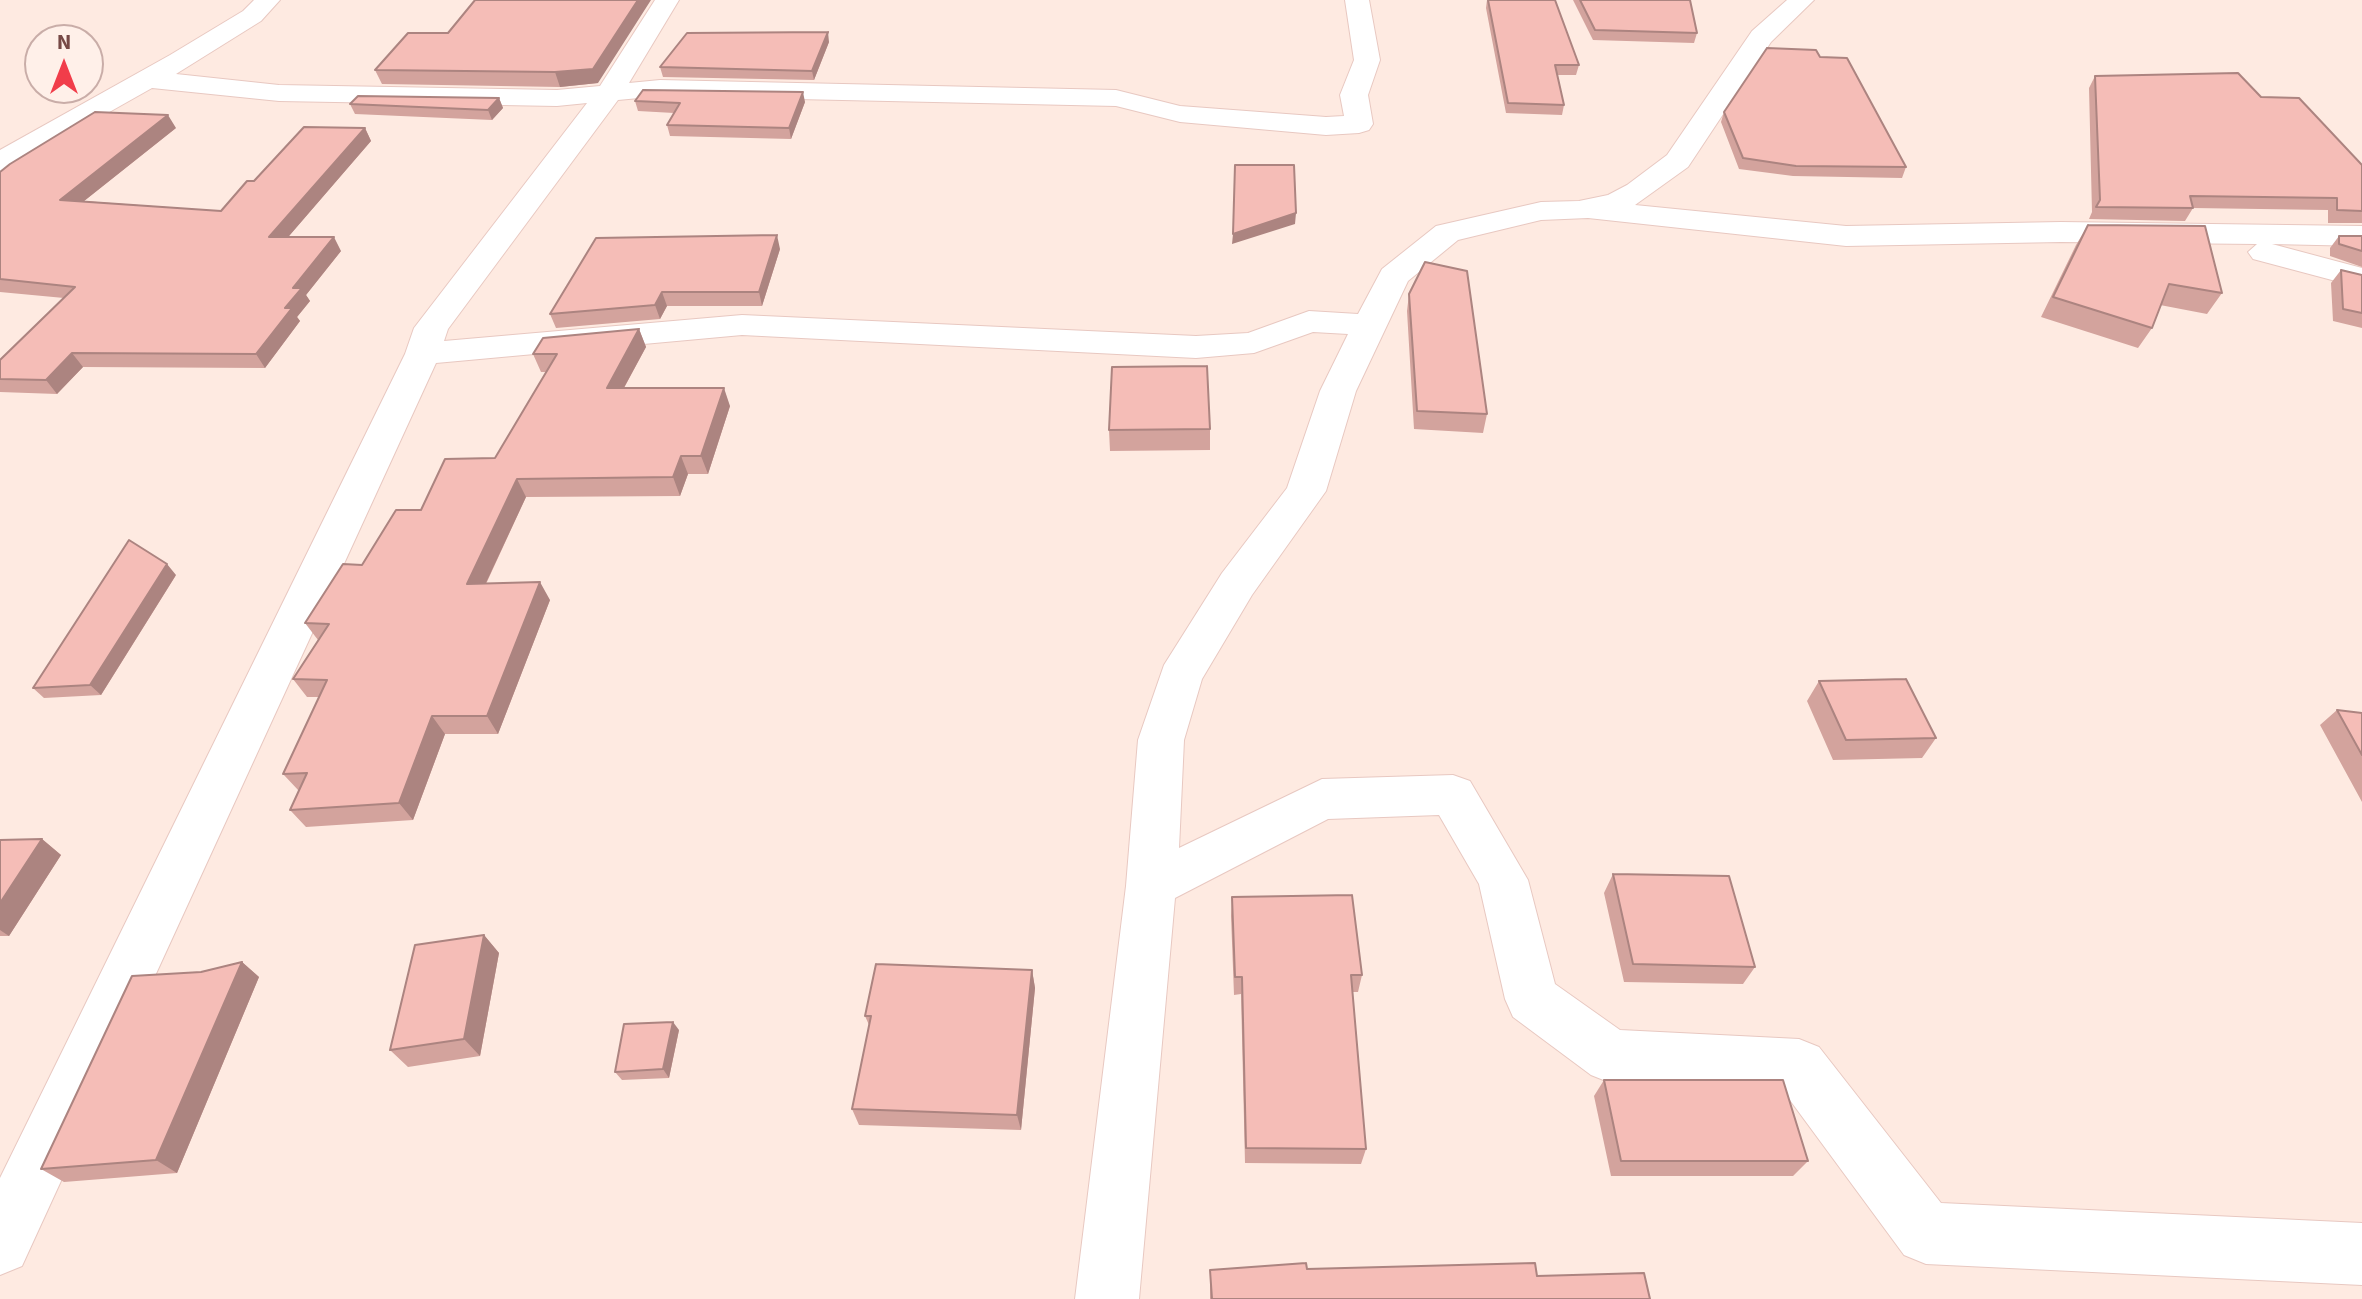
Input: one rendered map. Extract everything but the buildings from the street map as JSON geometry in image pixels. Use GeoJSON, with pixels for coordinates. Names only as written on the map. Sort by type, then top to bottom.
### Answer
{"type":"FeatureCollection","features":[{"type":"Feature","properties":{"kind":"street"},"geometry":{"type":"LineString","coordinates":[[0,162],[148,79],[252,16],[268,0]]}},
{"type":"Feature","properties":{"kind":"street"},"geometry":{"type":"LineString","coordinates":[[0,1244],[423,354],[431,328],[609,93],[667,0]]}},
{"type":"Feature","properties":{"kind":"street"},"geometry":{"type":"LineString","coordinates":[[148,79],[279,93],[557,98],[660,88],[1116,98],[1180,114],[1326,126],[1359,124],[1354,95],[1367,60],[1357,0]]}},
{"type":"Feature","properties":{"kind":"street"},"geometry":{"type":"LineString","coordinates":[[1579,210],[1617,203],[1678,161],[1761,37],[1802,0]]}},
{"type":"Feature","properties":{"kind":"street"},"geometry":{"type":"LineString","coordinates":[[1107,1299],[1151,886],[1161,740],[1180,677],[1237,584],[1306,491],[1338,391],[1394,276],[1447,233],[1541,211],[1579,210],[1846,236],[2362,236]]}},
{"type":"Feature","properties":{"kind":"street"},"geometry":{"type":"LineString","coordinates":[[2196,234],[2362,278]]}},
{"type":"Feature","properties":{"kind":"street"},"geometry":{"type":"LineString","coordinates":[[423,354],[742,325],[1196,347],[1254,343],[1309,321],[1370,325]]}},
{"type":"Feature","properties":{"kind":"street"},"geometry":{"type":"LineString","coordinates":[[1151,886],[1322,799],[1453,795],[1503,880],[1532,999],[1611,1056],[1799,1066],[1926,1233],[2362,1254]]}}]}
